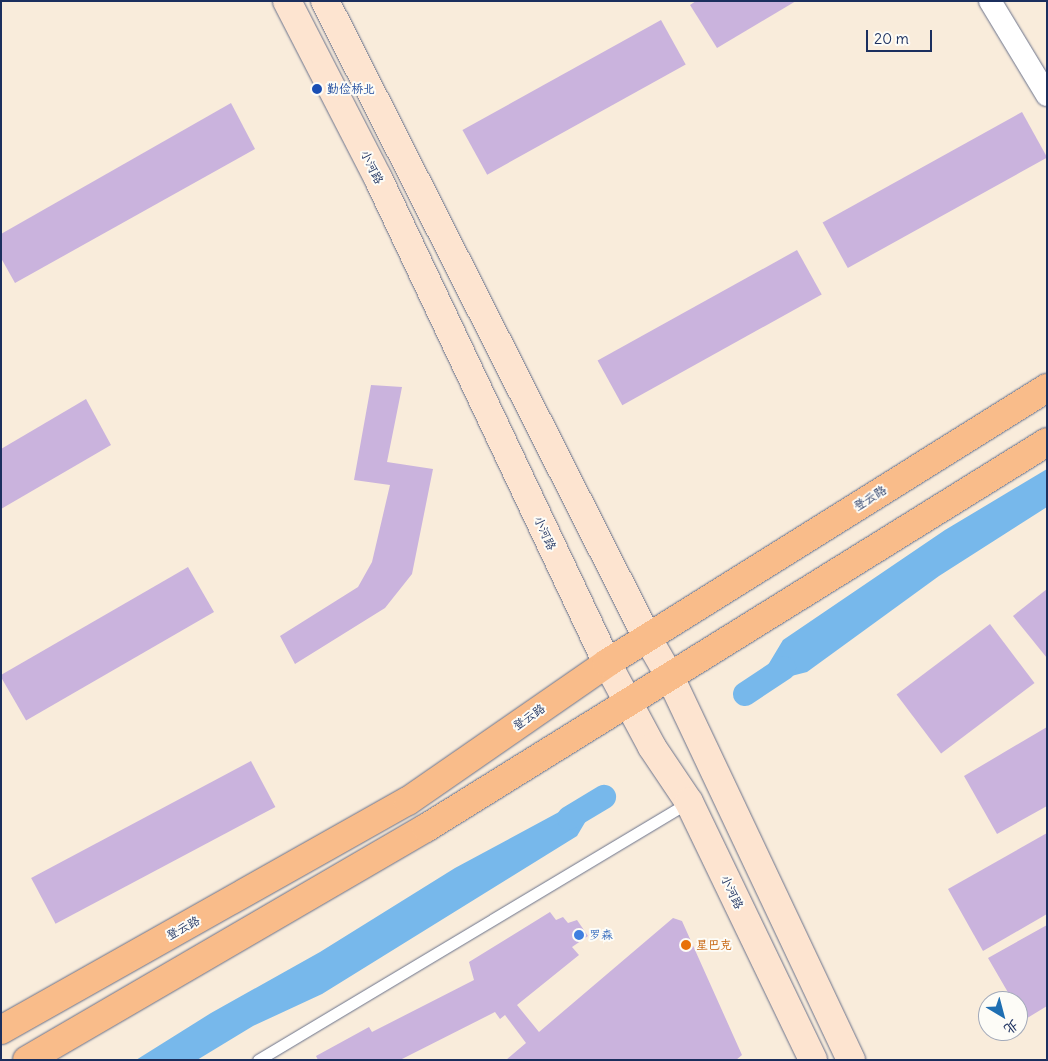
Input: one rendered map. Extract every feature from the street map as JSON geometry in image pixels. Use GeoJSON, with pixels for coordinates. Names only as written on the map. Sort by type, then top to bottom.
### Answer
{"type":"FeatureCollection","features":[{"type":"Feature","properties":{"kind":"main road","name":"小河路"},"geometry":{"type":"LineString","coordinates":[[287,1],[378,178],[606,663],[629,701],[652,747],[689,802],[813,1060]]}},
{"type":"Feature","properties":{"kind":"main road"},"geometry":{"type":"LineString","coordinates":[[325,1],[647,637],[670,677],[851,1060]]}},
{"type":"Feature","properties":{"kind":"main road","name":"登云路"},"geometry":{"type":"LineString","coordinates":[[1,1030],[408,801],[606,663],[1047,388]]}},
{"type":"Feature","properties":{"kind":"main road"},"geometry":{"type":"LineString","coordinates":[[27,1060],[426,828],[1047,442]]}},
{"type":"Feature","properties":{"kind":"street"},"geometry":{"type":"LineString","coordinates":[[990,1],[1047,95]]}},
{"type":"Feature","properties":{"kind":"lane"},"geometry":{"type":"LineString","coordinates":[[258,1060],[689,802]]}},
{"type":"Feature","properties":{"kind":"water"},"geometry":{"type":"Polygon","coordinates":[[[1047,469],[1047,507],[939,576],[807,672],[756,685],[783,640],[945,530],[1047,469]]]}},
{"type":"Feature","properties":{"kind":"water"},"geometry":{"type":"Polygon","coordinates":[[[597,802],[577,836],[322,994],[253,1026],[197,1060],[136,1060],[211,1013],[320,952],[455,868],[559,812],[597,802]]]}},
{"type":"Feature","properties":{"kind":"building"},"geometry":{"type":"Polygon","coordinates":[[[696,1],[796,1],[717,48],[690,5],[696,1]]]}},
{"type":"Feature","properties":{"kind":"building"},"geometry":{"type":"Polygon","coordinates":[[[661,20],[686,65],[487,175],[462,130],[661,20]]]}},
{"type":"Feature","properties":{"kind":"building"},"geometry":{"type":"Polygon","coordinates":[[[231,103],[255,149],[15,283],[1,258],[1,234],[231,103]]]}},
{"type":"Feature","properties":{"kind":"building"},"geometry":{"type":"Polygon","coordinates":[[[1022,112],[1047,158],[848,268],[823,223],[1022,112]]]}},
{"type":"Feature","properties":{"kind":"building"},"geometry":{"type":"Polygon","coordinates":[[[797,250],[822,295],[622,405],[598,361],[797,250]]]}},
{"type":"Feature","properties":{"kind":"building"},"geometry":{"type":"Polygon","coordinates":[[[371,385],[402,387],[387,462],[433,469],[412,574],[385,608],[295,664],[280,636],[358,587],[372,562],[390,485],[354,480],[371,385]]]}},
{"type":"Feature","properties":{"kind":"building"},"geometry":{"type":"Polygon","coordinates":[[[86,399],[111,445],[1,509],[1,449],[86,399]]]}},
{"type":"Feature","properties":{"kind":"building"},"geometry":{"type":"Polygon","coordinates":[[[188,567],[214,612],[26,721],[1,675],[188,567]]]}},
{"type":"Feature","properties":{"kind":"building"},"geometry":{"type":"Polygon","coordinates":[[[1047,589],[1047,658],[1013,616],[1047,589]]]}},
{"type":"Feature","properties":{"kind":"building"},"geometry":{"type":"Polygon","coordinates":[[[990,624],[1035,683],[941,754],[897,694],[990,624]]]}},
{"type":"Feature","properties":{"kind":"building"},"geometry":{"type":"Polygon","coordinates":[[[1047,727],[1047,806],[997,834],[964,776],[1047,727]]]}},
{"type":"Feature","properties":{"kind":"building"},"geometry":{"type":"Polygon","coordinates":[[[251,761],[275,807],[56,924],[31,878],[251,761]]]}},
{"type":"Feature","properties":{"kind":"building"},"geometry":{"type":"Polygon","coordinates":[[[1047,833],[1047,914],[983,951],[948,889],[1047,833]]]}},
{"type":"Feature","properties":{"kind":"building"},"geometry":{"type":"Polygon","coordinates":[[[550,912],[556,920],[563,917],[568,923],[577,920],[588,936],[572,947],[579,955],[517,1005],[539,1032],[673,918],[682,921],[742,1055],[736,1060],[506,1060],[526,1043],[505,1015],[500,1019],[495,1012],[400,1060],[318,1060],[316,1056],[369,1027],[372,1032],[474,980],[469,962],[550,912]]]}},
{"type":"Feature","properties":{"kind":"building"},"geometry":{"type":"Polygon","coordinates":[[[1047,925],[1047,1006],[1028,1018],[1028,991],[1007,991],[988,958],[1047,925]]]}},
{"type":"Feature","properties":{"kind":"waterway"},"geometry":{"type":"LineString","coordinates":[[745,694],[784,668]]}},
{"type":"Feature","properties":{"kind":"waterway"},"geometry":{"type":"LineString","coordinates":[[569,818],[604,797]]}},
{"type":"Feature","properties":{"kind":"place","name":"勤俭桥北"},"geometry":{"type":"Point","coordinates":[317,89]}},
{"type":"Feature","properties":{"kind":"place","name":"罗森"},"geometry":{"type":"Point","coordinates":[579,935]}},
{"type":"Feature","properties":{"kind":"place","name":"星巴克"},"geometry":{"type":"Point","coordinates":[686,945]}}]}
